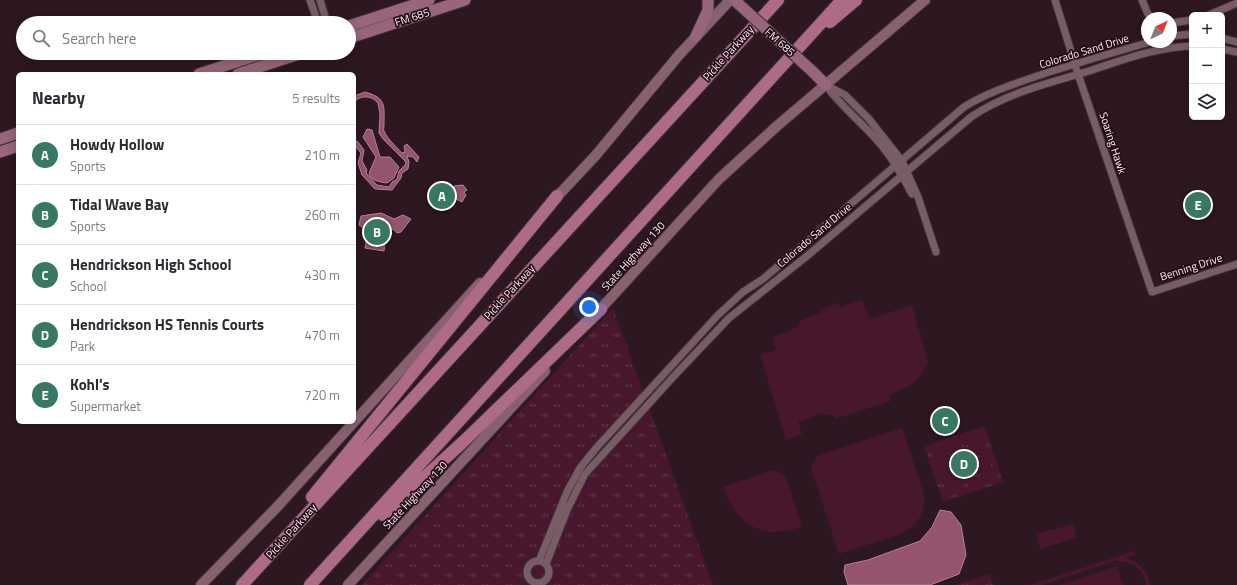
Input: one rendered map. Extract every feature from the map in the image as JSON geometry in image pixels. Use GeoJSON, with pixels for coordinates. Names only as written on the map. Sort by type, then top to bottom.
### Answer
{"type":"FeatureCollection","features":[{"type":"Feature","properties":{"kind":"highway","name":"Pickle Parkway"},"geometry":{"type":"LineString","coordinates":[[242,585],[777,0]]}},
{"type":"Feature","properties":{"kind":"highway"},"geometry":{"type":"LineString","coordinates":[[310,585],[842,0]]}},
{"type":"Feature","properties":{"kind":"highway"},"geometry":{"type":"LineString","coordinates":[[807,40],[856,0]]}},
{"type":"Feature","properties":{"kind":"highway"},"geometry":{"type":"LineString","coordinates":[[238,585],[411,377],[557,196]]}},
{"type":"Feature","properties":{"kind":"highway"},"geometry":{"type":"LineString","coordinates":[[310,585],[601,309]]}},
{"type":"Feature","properties":{"kind":"main road","name":"FM 685"},"geometry":{"type":"LineString","coordinates":[[356,24],[429,0]]}},
{"type":"Feature","properties":{"kind":"main road","name":"FM 685"},"geometry":{"type":"LineString","coordinates":[[356,35],[465,0]]}},
{"type":"Feature","properties":{"kind":"main road"},"geometry":{"type":"LineString","coordinates":[[696,36],[708,10],[708,0]]}},
{"type":"Feature","properties":{"kind":"main road"},"geometry":{"type":"LineString","coordinates":[[356,420],[557,196],[596,155],[696,36],[730,0]]}},
{"type":"Feature","properties":{"kind":"main road","name":"FM 685"},"geometry":{"type":"LineString","coordinates":[[734,0],[826,85]]}},
{"type":"Feature","properties":{"kind":"main road","name":"State Highway 130"},"geometry":{"type":"LineString","coordinates":[[348,585],[719,179],[777,126],[925,0]]}},
{"type":"Feature","properties":{"kind":"main road"},"geometry":{"type":"LineString","coordinates":[[205,72],[242,60]]}},
{"type":"Feature","properties":{"kind":"main road"},"geometry":{"type":"LineString","coordinates":[[244,72],[281,60]]}},
{"type":"Feature","properties":{"kind":"main road"},"geometry":{"type":"LineString","coordinates":[[0,139],[16,134]]}},
{"type":"Feature","properties":{"kind":"main road"},"geometry":{"type":"LineString","coordinates":[[0,152],[16,147]]}},
{"type":"Feature","properties":{"kind":"main road"},"geometry":{"type":"LineString","coordinates":[[200,585],[278,506],[352,424]]}},
{"type":"Feature","properties":{"kind":"street","name":"Soaring Hawk"},"geometry":{"type":"LineString","coordinates":[[1055,0],[1078,74],[1152,292]]}},
{"type":"Feature","properties":{"kind":"street"},"geometry":{"type":"LineString","coordinates":[[1142,0],[1147,12]]}},
{"type":"Feature","properties":{"kind":"street"},"geometry":{"type":"LineString","coordinates":[[315,16],[311,4],[320,2],[325,16]]}},
{"type":"Feature","properties":{"kind":"street"},"geometry":{"type":"LineString","coordinates":[[1216,12],[1237,3]]}},
{"type":"Feature","properties":{"kind":"street"},"geometry":{"type":"LineString","coordinates":[[1177,22],[1189,20]]}},
{"type":"Feature","properties":{"kind":"street"},"geometry":{"type":"LineString","coordinates":[[1177,35],[1189,34]]}},
{"type":"Feature","properties":{"kind":"street"},"geometry":{"type":"LineString","coordinates":[[1225,39],[1237,42]]}},
{"type":"Feature","properties":{"kind":"street","name":"Colorado Sand Drive"},"geometry":{"type":"LineString","coordinates":[[542,562],[567,492],[580,468],[597,447],[718,314],[743,292],[763,279],[964,107],[982,96],[1001,88],[1141,45]]}},
{"type":"Feature","properties":{"kind":"street","name":"Colorado Sand Drive"},"geometry":{"type":"LineString","coordinates":[[542,562],[585,474],[675,375],[743,306],[807,256],[966,121],[988,105],[1078,74],[1173,46],[1189,46]]}},
{"type":"Feature","properties":{"kind":"street"},"geometry":{"type":"LineString","coordinates":[[1225,50],[1237,52]]}},
{"type":"Feature","properties":{"kind":"street"},"geometry":{"type":"LineString","coordinates":[[826,85],[845,95],[869,119],[899,163],[920,208],[936,252]]}},
{"type":"Feature","properties":{"kind":"street","name":"Benning Drive"},"geometry":{"type":"LineString","coordinates":[[1152,292],[1237,264]]}},
{"type":"Feature","properties":{"kind":"street"},"geometry":{"type":"LineString","coordinates":[[718,314],[720,329]]}},
{"type":"Feature","properties":{"kind":"street"},"geometry":{"type":"LineString","coordinates":[[532,562],[542,562],[549,570],[547,578],[534,583],[527,575],[528,568],[532,562]]}},
{"type":"Feature","properties":{"kind":"green space"},"geometry":{"type":"Polygon","coordinates":[[[862,300],[870,319],[912,305],[928,363],[917,380],[889,395],[891,401],[835,419],[833,414],[824,416],[823,413],[798,422],[802,434],[786,440],[760,355],[776,350],[772,337],[789,331],[799,325],[799,321],[821,313],[819,310],[839,303],[840,307],[862,300]]]}},
{"type":"Feature","properties":{"kind":"green space"},"geometry":{"type":"Polygon","coordinates":[[[613,308],[713,585],[362,585],[613,308]]]}},
{"type":"Feature","properties":{"kind":"green space"},"geometry":{"type":"Polygon","coordinates":[[[985,426],[1003,482],[943,502],[924,446],[985,426]]]}},
{"type":"Feature","properties":{"kind":"green space"},"geometry":{"type":"Polygon","coordinates":[[[902,428],[923,491],[924,505],[920,517],[913,526],[901,534],[839,554],[811,468],[817,456],[902,428]]]}},
{"type":"Feature","properties":{"kind":"green space"},"geometry":{"type":"Polygon","coordinates":[[[980,431],[983,440],[964,446],[961,437],[980,431]]]}},
{"type":"Feature","properties":{"kind":"green space"},"geometry":{"type":"Polygon","coordinates":[[[950,440],[953,450],[934,456],[930,447],[950,440]]]}},
{"type":"Feature","properties":{"kind":"green space"},"geometry":{"type":"Polygon","coordinates":[[[984,443],[987,453],[968,459],[965,450],[984,443]]]}},
{"type":"Feature","properties":{"kind":"green space"},"geometry":{"type":"Polygon","coordinates":[[[954,453],[957,462],[938,469],[935,460],[954,453]]]}},
{"type":"Feature","properties":{"kind":"green space"},"geometry":{"type":"Polygon","coordinates":[[[989,459],[992,468],[973,474],[970,465],[989,459]]]}},
{"type":"Feature","properties":{"kind":"green space"},"geometry":{"type":"Polygon","coordinates":[[[959,469],[962,478],[943,484],[940,475],[959,469]]]}},
{"type":"Feature","properties":{"kind":"green space"},"geometry":{"type":"Polygon","coordinates":[[[774,470],[786,476],[802,527],[787,531],[763,531],[744,521],[729,501],[723,487],[774,470]]]}},
{"type":"Feature","properties":{"kind":"green space"},"geometry":{"type":"Polygon","coordinates":[[[994,472],[997,481],[977,487],[974,478],[994,472]]]}},
{"type":"Feature","properties":{"kind":"green space"},"geometry":{"type":"Polygon","coordinates":[[[963,482],[966,491],[947,497],[944,488],[963,482]]]}},
{"type":"Feature","properties":{"kind":"green space"},"geometry":{"type":"Polygon","coordinates":[[[1073,524],[1077,538],[1040,549],[1036,534],[1073,524]]]}},
{"type":"Feature","properties":{"kind":"green space"},"geometry":{"type":"Polygon","coordinates":[[[1134,551],[1135,555],[1126,558],[1135,562],[1145,571],[1148,575],[1150,585],[1146,585],[1143,574],[1136,567],[1126,562],[1115,561],[1042,585],[1030,585],[1134,551]]]}},
{"type":"Feature","properties":{"kind":"green space"},"geometry":{"type":"Polygon","coordinates":[[[1117,566],[1123,585],[1060,585],[1117,566]]]}},
{"type":"Feature","properties":{"kind":"green space"},"geometry":{"type":"Polygon","coordinates":[[[990,574],[993,585],[955,585],[990,574]]]}},
{"type":"Feature","properties":{"kind":"shaded area"},"geometry":{"type":"Polygon","coordinates":[[[365,92],[372,94],[381,100],[384,108],[384,130],[390,140],[402,153],[405,152],[404,146],[407,144],[419,157],[417,162],[413,157],[407,156],[409,162],[408,169],[402,173],[401,178],[392,190],[375,189],[362,175],[358,163],[361,153],[356,147],[356,141],[364,150],[362,161],[367,170],[366,173],[377,185],[389,187],[392,182],[397,179],[399,171],[406,164],[405,161],[379,133],[380,114],[378,103],[369,97],[363,97],[356,101],[356,95],[365,92]]]}},
{"type":"Feature","properties":{"kind":"shaded area"},"geometry":{"type":"Polygon","coordinates":[[[367,129],[372,130],[380,157],[390,157],[399,167],[394,178],[387,183],[379,182],[370,176],[369,173],[376,157],[363,137],[367,129]]]}},
{"type":"Feature","properties":{"kind":"shaded area"},"geometry":{"type":"Polygon","coordinates":[[[436,183],[445,185],[451,196],[456,194],[453,191],[454,186],[463,185],[467,190],[464,192],[466,195],[462,202],[456,199],[452,201],[452,206],[444,208],[431,198],[435,192],[436,183]]]}},
{"type":"Feature","properties":{"kind":"shaded area"},"geometry":{"type":"Polygon","coordinates":[[[381,213],[394,219],[403,215],[411,219],[401,232],[397,233],[393,229],[386,232],[384,251],[365,248],[368,232],[359,225],[361,216],[381,213]]]}},
{"type":"Feature","properties":{"kind":"shaded area"},"geometry":{"type":"Polygon","coordinates":[[[940,510],[951,512],[961,525],[966,555],[959,574],[930,585],[848,585],[844,572],[845,565],[868,560],[920,541],[932,527],[940,510]]]}},
{"type":"Feature","properties":{"kind":"place","name":"Howdy Hollow"},"geometry":{"type":"Point","coordinates":[442,196]}},
{"type":"Feature","properties":{"kind":"place","name":"Kohl's"},"geometry":{"type":"Point","coordinates":[1198,205]}},
{"type":"Feature","properties":{"kind":"place","name":"Tidal Wave Bay"},"geometry":{"type":"Point","coordinates":[377,232]}},
{"type":"Feature","properties":{"kind":"place","name":"Hendrickson High School"},"geometry":{"type":"Point","coordinates":[945,421]}},
{"type":"Feature","properties":{"kind":"place","name":"Hendrickson HS Tennis Courts"},"geometry":{"type":"Point","coordinates":[964,464]}}]}
